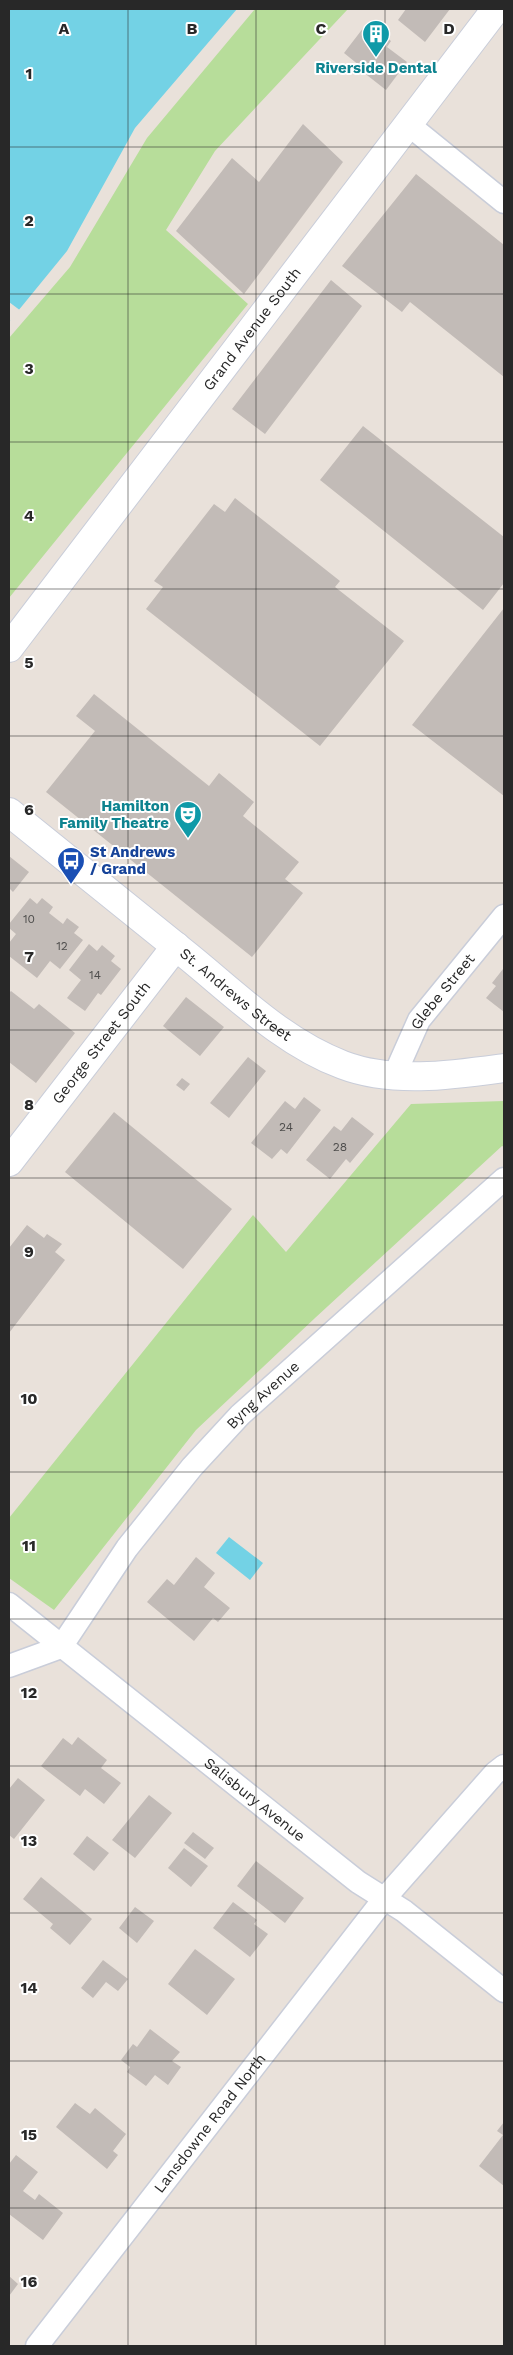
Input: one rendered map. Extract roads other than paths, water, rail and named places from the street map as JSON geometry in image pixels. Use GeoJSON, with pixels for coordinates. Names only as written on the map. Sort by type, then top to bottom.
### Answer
{"type":"FeatureCollection","features":[{"type":"Feature","properties":{"kind":"main road","name":"Grand Avenue South"},"geometry":{"type":"LineString","coordinates":[[9,648],[496,9]]}},
{"type":"Feature","properties":{"kind":"main road","name":"St. Andrews Street"},"geometry":{"type":"LineString","coordinates":[[9,812],[263,1017],[314,1052],[353,1068],[395,1074],[446,1076],[504,1068]]}},
{"type":"Feature","properties":{"kind":"main road","name":"George Street South"},"geometry":{"type":"LineString","coordinates":[[9,1162],[176,946]]}},
{"type":"Feature","properties":{"kind":"street"},"geometry":{"type":"LineString","coordinates":[[409,125],[504,202]]}},
{"type":"Feature","properties":{"kind":"street","name":"Glebe Street"},"geometry":{"type":"LineString","coordinates":[[395,1074],[419,1020],[504,916]]}},
{"type":"Feature","properties":{"kind":"street","name":"Byng Avenue"},"geometry":{"type":"LineString","coordinates":[[61,1647],[127,1548],[192,1467],[240,1415],[504,1179]]}},
{"type":"Feature","properties":{"kind":"street","name":"Salisbury Avenue"},"geometry":{"type":"LineString","coordinates":[[9,1604],[358,1882],[404,1911],[504,1991]]}},
{"type":"Feature","properties":{"kind":"street"},"geometry":{"type":"LineString","coordinates":[[9,1666],[61,1647]]}},
{"type":"Feature","properties":{"kind":"street","name":"Lansdowne Road North"},"geometry":{"type":"LineString","coordinates":[[37,2346],[384,1899],[440,1833],[495,1773],[504,1766]]}},
{"type":"Feature","properties":{"kind":"water"},"geometry":{"type":"Polygon","coordinates":[[[9,9],[237,9],[135,128],[67,251],[9,322],[9,9]]]}},
{"type":"Feature","properties":{"kind":"water"},"geometry":{"type":"Polygon","coordinates":[[[229,1537],[263,1563],[250,1580],[216,1553],[229,1537]]]}},
{"type":"Feature","properties":{"kind":"place","name":"Riverside Dental"},"geometry":{"type":"Point","coordinates":[376,58]}},
{"type":"Feature","properties":{"kind":"place","name":"Hamilton Family Theatre"},"geometry":{"type":"Point","coordinates":[188,839]}},
{"type":"Feature","properties":{"kind":"place","name":"St Andrews / Grand"},"geometry":{"type":"Point","coordinates":[71,885]}}]}
